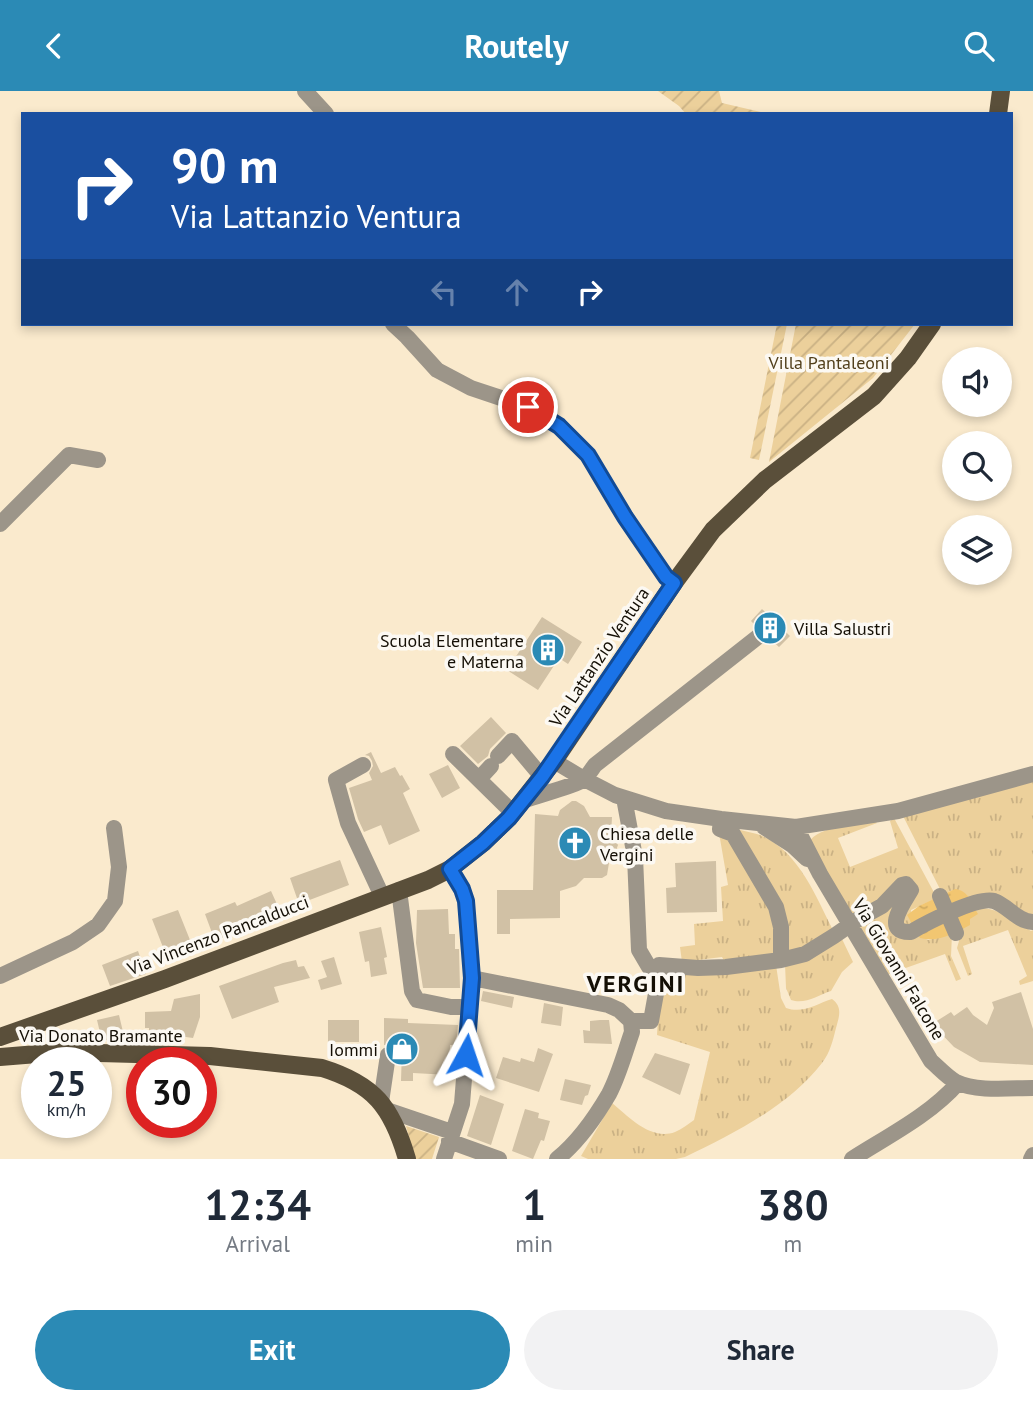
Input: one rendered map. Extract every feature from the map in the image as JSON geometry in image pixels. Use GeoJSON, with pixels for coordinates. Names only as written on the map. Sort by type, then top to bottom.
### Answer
{"type":"FeatureCollection","features":[{"type":"Feature","properties":{"kind":"main road"},"geometry":{"type":"LineString","coordinates":[[998,112],[1001,91]]}},
{"type":"Feature","properties":{"kind":"main road","name":"Via Lattanzio Ventura"},"geometry":{"type":"LineString","coordinates":[[450,869],[483,843],[518,807],[542,777],[713,530],[765,480],[874,396],[908,358],[931,326]]}},
{"type":"Feature","properties":{"kind":"main road","name":"Via Vincenzo Pancalducci"},"geometry":{"type":"LineString","coordinates":[[0,1037],[165,979],[428,880],[450,869]]}},
{"type":"Feature","properties":{"kind":"main road","name":"Via Donato Bramante"},"geometry":{"type":"LineString","coordinates":[[0,1057],[98,1052],[210,1056],[322,1068],[366,1088],[384,1106],[400,1135],[407,1159]]}},
{"type":"Feature","properties":{"kind":"street"},"geometry":{"type":"LineString","coordinates":[[305,91],[324,112]]}},
{"type":"Feature","properties":{"kind":"street"},"geometry":{"type":"LineString","coordinates":[[395,326],[437,370],[471,388],[528,407],[559,426],[588,455],[625,517],[666,577],[674,583]]}},
{"type":"Feature","properties":{"kind":"street"},"geometry":{"type":"LineString","coordinates":[[0,524],[69,455],[98,460]]}},
{"type":"Feature","properties":{"kind":"street"},"geometry":{"type":"LineString","coordinates":[[453,754],[479,779],[518,807],[584,779],[595,765],[759,636]]}},
{"type":"Feature","properties":{"kind":"street"},"geometry":{"type":"LineString","coordinates":[[479,779],[512,741],[542,777]]}},
{"type":"Feature","properties":{"kind":"street"},"geometry":{"type":"LineString","coordinates":[[554,761],[624,798],[666,811],[721,820],[796,827],[898,811],[1033,775]]}},
{"type":"Feature","properties":{"kind":"street"},"geometry":{"type":"LineString","coordinates":[[363,765],[336,780],[348,823],[390,893],[412,991],[417,1000],[451,1007],[470,1007]]}},
{"type":"Feature","properties":{"kind":"street"},"geometry":{"type":"LineString","coordinates":[[624,798],[635,857],[639,950],[649,967],[659,971],[726,967],[805,954],[882,906],[906,884],[911,890],[898,913],[896,923],[901,931],[911,932],[984,900],[993,901],[1025,921],[1033,922]]}},
{"type":"Feature","properties":{"kind":"street"},"geometry":{"type":"LineString","coordinates":[[721,820],[720,829],[733,834],[776,907],[781,927],[781,960]]}},
{"type":"Feature","properties":{"kind":"street","name":"Via Giovanni Falcone"},"geometry":{"type":"LineString","coordinates":[[759,824],[792,845],[820,874]]}},
{"type":"Feature","properties":{"kind":"street","name":"Via Giovanni Falcone"},"geometry":{"type":"LineString","coordinates":[[796,827],[820,874],[931,1061],[958,1083]]}},
{"type":"Feature","properties":{"kind":"street"},"geometry":{"type":"LineString","coordinates":[[0,976],[73,942],[98,925],[116,901],[119,867],[114,828]]}},
{"type":"Feature","properties":{"kind":"street"},"geometry":{"type":"LineString","coordinates":[[444,1159],[462,1104],[472,978],[466,901],[450,869]]}},
{"type":"Feature","properties":{"kind":"street"},"geometry":{"type":"LineString","coordinates":[[940,896],[956,933]]}},
{"type":"Feature","properties":{"kind":"street"},"geometry":{"type":"LineString","coordinates":[[631,1021],[651,1021],[659,971]]}},
{"type":"Feature","properties":{"kind":"street"},"geometry":{"type":"LineString","coordinates":[[472,978],[608,1005],[619,1010],[631,1021],[632,1032],[610,1093],[570,1149],[557,1159]]}},
{"type":"Feature","properties":{"kind":"street"},"geometry":{"type":"LineString","coordinates":[[388,1055],[384,1106],[499,1159]]}},
{"type":"Feature","properties":{"kind":"street"},"geometry":{"type":"LineString","coordinates":[[852,1159],[918,1117],[958,1083],[972,1087],[1033,1088]]}},
{"type":"Feature","properties":{"kind":"green space"},"geometry":{"type":"Polygon","coordinates":[[[658,91],[719,91],[722,103],[760,112],[684,112],[658,91]]]}},
{"type":"Feature","properties":{"kind":"green space","name":"Villa Pantaleoni"},"geometry":{"type":"Polygon","coordinates":[[[777,326],[787,326],[759,460],[750,458],[777,326]]]}},
{"type":"Feature","properties":{"kind":"green space","name":"Villa Pantaleoni"},"geometry":{"type":"Polygon","coordinates":[[[796,326],[913,326],[873,378],[769,462],[796,326]]]}},
{"type":"Feature","properties":{"kind":"green space"},"geometry":{"type":"Polygon","coordinates":[[[1033,780],[1033,917],[970,899],[958,890],[943,895],[903,816],[1033,780]]]}},
{"type":"Feature","properties":{"kind":"green space"},"geometry":{"type":"Polygon","coordinates":[[[894,818],[937,898],[911,910],[913,926],[906,930],[893,891],[852,919],[809,842],[829,829],[875,821],[877,823],[838,838],[850,867],[898,848],[890,821],[894,818]]]}},
{"type":"Feature","properties":{"kind":"green space"},"geometry":{"type":"Polygon","coordinates":[[[736,829],[757,834],[784,850],[813,889],[834,932],[783,957],[785,928],[736,829]]]}},
{"type":"Feature","properties":{"kind":"green space"},"geometry":{"type":"Polygon","coordinates":[[[719,833],[728,836],[771,906],[777,957],[726,964],[722,957],[682,962],[680,947],[695,945],[694,924],[723,921],[721,887],[728,885],[719,833]]]}},
{"type":"Feature","properties":{"kind":"green space"},"geometry":{"type":"Polygon","coordinates":[[[896,899],[893,931],[896,936],[903,938],[917,934],[928,940],[952,934],[951,956],[961,979],[956,981],[945,954],[886,975],[856,925],[896,899]]]}},
{"type":"Feature","properties":{"kind":"green space"},"geometry":{"type":"Polygon","coordinates":[[[974,906],[998,912],[1033,930],[1033,981],[1020,985],[1019,981],[1027,976],[1008,930],[963,946],[972,974],[968,976],[957,948],[958,932],[969,922],[974,906]]]}},
{"type":"Feature","properties":{"kind":"green space"},"geometry":{"type":"Polygon","coordinates":[[[842,939],[853,962],[842,972],[831,991],[806,1000],[791,1000],[786,988],[785,964],[842,939]]]}},
{"type":"Feature","properties":{"kind":"green space"},"geometry":{"type":"Polygon","coordinates":[[[776,965],[781,998],[786,1008],[804,1009],[832,999],[839,1009],[829,1051],[809,1078],[777,1106],[722,1139],[685,1157],[588,1159],[581,1156],[612,1103],[633,1121],[657,1133],[675,1132],[694,1120],[710,1052],[657,1035],[661,972],[776,965]]]}},
{"type":"Feature","properties":{"kind":"green space"},"geometry":{"type":"Polygon","coordinates":[[[406,1126],[439,1137],[432,1159],[415,1159],[406,1126]]]}},
{"type":"Feature","properties":{"kind":"water"},"geometry":{"type":"Polygon","coordinates":[[[955,889],[966,894],[978,914],[970,919],[970,925],[952,934],[933,939],[920,938],[907,915],[919,906],[955,889]]]}},
{"type":"Feature","properties":{"kind":"building","name":"Villa Salustri"},"geometry":{"type":"Polygon","coordinates":[[[762,609],[790,636],[779,647],[769,638],[767,629],[756,626],[751,621],[762,609]]]}},
{"type":"Feature","properties":{"kind":"building","name":"Scuola Elementare e Materna"},"geometry":{"type":"Polygon","coordinates":[[[542,617],[582,642],[568,664],[559,658],[538,690],[507,670],[542,617]]]}},
{"type":"Feature","properties":{"kind":"building"},"geometry":{"type":"Polygon","coordinates":[[[491,717],[506,733],[478,764],[460,746],[491,717]]]}},
{"type":"Feature","properties":{"kind":"building"},"geometry":{"type":"Polygon","coordinates":[[[371,752],[381,773],[395,767],[400,776],[402,775],[410,789],[403,793],[420,831],[389,845],[381,825],[364,832],[349,788],[372,780],[369,773],[373,766],[372,761],[365,755],[371,752]]]}},
{"type":"Feature","properties":{"kind":"building"},"geometry":{"type":"Polygon","coordinates":[[[448,765],[460,788],[442,798],[429,774],[448,765]]]}},
{"type":"Feature","properties":{"kind":"building","name":"Chiesa delle Vergini"},"geometry":{"type":"Polygon","coordinates":[[[572,801],[584,806],[590,817],[612,817],[611,834],[618,845],[610,857],[607,875],[602,878],[584,878],[576,886],[560,891],[560,918],[510,919],[510,934],[497,934],[497,890],[533,890],[535,814],[558,816],[560,810],[572,801]]]}},
{"type":"Feature","properties":{"kind":"building"},"geometry":{"type":"Polygon","coordinates":[[[340,860],[349,885],[299,904],[290,878],[340,860]]]}},
{"type":"Feature","properties":{"kind":"building"},"geometry":{"type":"Polygon","coordinates":[[[716,861],[717,912],[667,913],[666,888],[676,887],[675,863],[716,861]]]}},
{"type":"Feature","properties":{"kind":"building"},"geometry":{"type":"Polygon","coordinates":[[[271,891],[281,913],[215,941],[205,914],[235,902],[237,906],[271,891]]]}},
{"type":"Feature","properties":{"kind":"building"},"geometry":{"type":"Polygon","coordinates":[[[448,909],[449,934],[455,934],[455,949],[459,949],[460,988],[423,988],[416,943],[417,910],[448,909]]]}},
{"type":"Feature","properties":{"kind":"building"},"geometry":{"type":"Polygon","coordinates":[[[178,910],[192,945],[166,955],[152,919],[178,910]]]}},
{"type":"Feature","properties":{"kind":"building"},"geometry":{"type":"Polygon","coordinates":[[[381,927],[387,957],[384,958],[387,974],[371,977],[369,961],[365,962],[359,932],[381,927]]]}},
{"type":"Feature","properties":{"kind":"building"},"geometry":{"type":"Polygon","coordinates":[[[138,951],[146,974],[110,986],[102,965],[138,951]]]}},
{"type":"Feature","properties":{"kind":"building"},"geometry":{"type":"Polygon","coordinates":[[[334,957],[342,984],[321,990],[318,980],[327,977],[321,961],[334,957]]]}},
{"type":"Feature","properties":{"kind":"building"},"geometry":{"type":"Polygon","coordinates":[[[296,960],[298,967],[304,966],[310,978],[274,987],[279,1002],[232,1019],[219,986],[296,960]]]}},
{"type":"Feature","properties":{"kind":"building"},"geometry":{"type":"Polygon","coordinates":[[[483,991],[514,997],[512,1008],[481,1001],[483,991]]]}},
{"type":"Feature","properties":{"kind":"building"},"geometry":{"type":"Polygon","coordinates":[[[1021,992],[1033,1029],[1033,1065],[980,1062],[954,1047],[932,1024],[951,1012],[954,1016],[967,1007],[987,1025],[994,1008],[992,1002],[1021,992]]]}},
{"type":"Feature","properties":{"kind":"building"},"geometry":{"type":"Polygon","coordinates":[[[200,994],[200,1017],[193,1038],[179,1036],[162,1039],[157,1032],[149,1032],[149,1028],[145,1028],[145,1012],[171,1011],[174,999],[200,994]]]}},
{"type":"Feature","properties":{"kind":"building"},"geometry":{"type":"Polygon","coordinates":[[[544,1003],[563,1007],[561,1026],[541,1023],[544,1003]]]}},
{"type":"Feature","properties":{"kind":"building"},"geometry":{"type":"Polygon","coordinates":[[[119,1015],[124,1036],[102,1041],[97,1020],[119,1015]]]}},
{"type":"Feature","properties":{"kind":"building"},"geometry":{"type":"Polygon","coordinates":[[[384,1018],[408,1019],[408,1023],[458,1025],[456,1045],[450,1045],[449,1075],[413,1073],[413,1081],[401,1081],[402,1049],[384,1045],[384,1018]]]}},
{"type":"Feature","properties":{"kind":"building"},"geometry":{"type":"Polygon","coordinates":[[[328,1020],[359,1020],[359,1042],[328,1042],[328,1020]]]}},
{"type":"Feature","properties":{"kind":"building"},"geometry":{"type":"Polygon","coordinates":[[[609,1020],[612,1044],[584,1043],[583,1030],[590,1031],[590,1021],[609,1020]]]}},
{"type":"Feature","properties":{"kind":"building"},"geometry":{"type":"Polygon","coordinates":[[[538,1048],[553,1054],[539,1092],[496,1078],[503,1057],[520,1062],[521,1058],[534,1062],[538,1048]]]}},
{"type":"Feature","properties":{"kind":"building"},"geometry":{"type":"Polygon","coordinates":[[[655,1053],[690,1064],[680,1095],[642,1077],[655,1053]]]}},
{"type":"Feature","properties":{"kind":"building"},"geometry":{"type":"Polygon","coordinates":[[[565,1079],[591,1085],[582,1105],[560,1100],[565,1079]]]}},
{"type":"Feature","properties":{"kind":"building"},"geometry":{"type":"Polygon","coordinates":[[[480,1095],[504,1104],[491,1145],[467,1136],[480,1095]]]}},
{"type":"Feature","properties":{"kind":"building"},"geometry":{"type":"Polygon","coordinates":[[[525,1109],[539,1113],[538,1118],[550,1121],[544,1141],[541,1140],[533,1159],[512,1151],[525,1109]]]}},
{"type":"Feature","properties":{"kind":"place","name":"Villa Salustri"},"geometry":{"type":"Point","coordinates":[770,628]}},
{"type":"Feature","properties":{"kind":"place","name":"Scuola Elementare e Materna"},"geometry":{"type":"Point","coordinates":[548,650]}},
{"type":"Feature","properties":{"kind":"place","name":"Chiesa delle Vergini"},"geometry":{"type":"Point","coordinates":[575,843]}},
{"type":"Feature","properties":{"kind":"place","name":"Iommi"},"geometry":{"type":"Point","coordinates":[402,1049]}},
{"type":"Feature","properties":{"kind":"district","name":"VERGINI"},"geometry":{"type":"Point","coordinates":[636,983]}},
{"type":"Feature","properties":{"kind":"route"},"geometry":{"type":"LineString","coordinates":[[466,1055],[472,978],[466,901],[450,869],[509,818],[542,777],[674,583],[666,577],[625,517],[588,455],[559,426],[528,407]]}}]}
